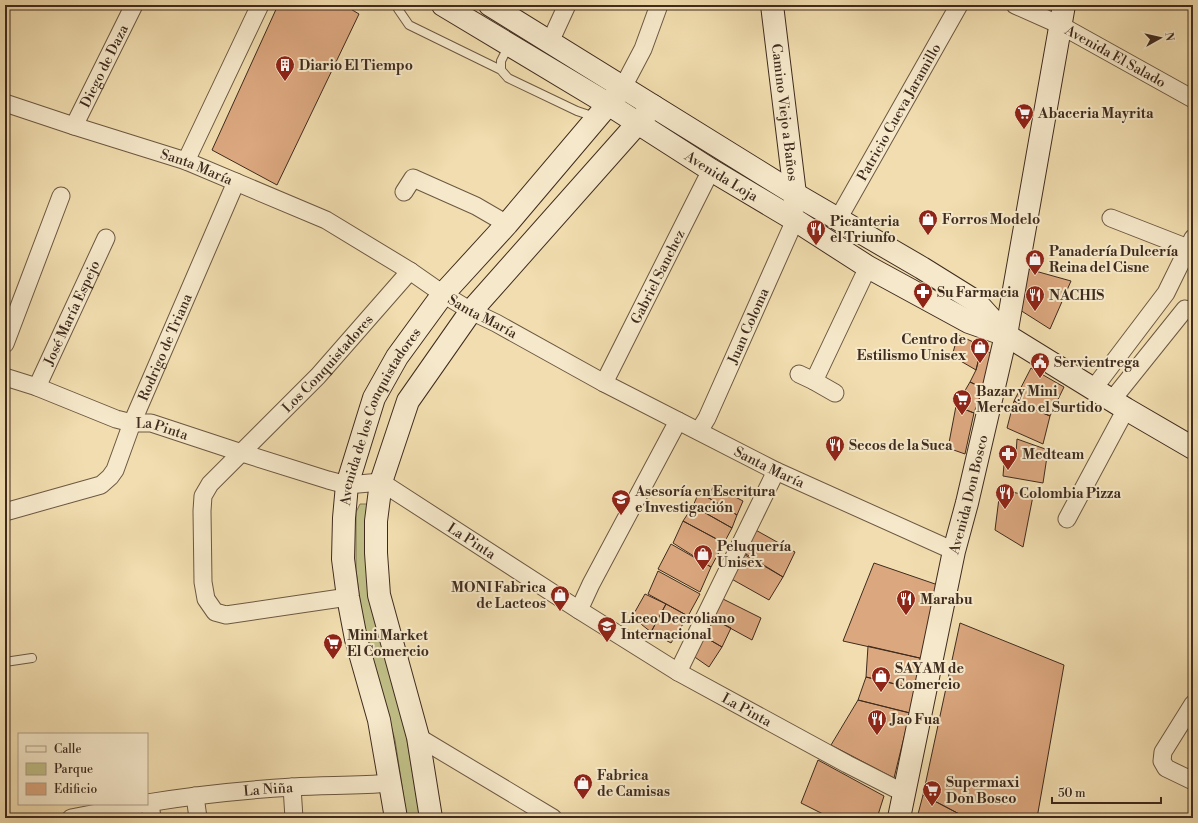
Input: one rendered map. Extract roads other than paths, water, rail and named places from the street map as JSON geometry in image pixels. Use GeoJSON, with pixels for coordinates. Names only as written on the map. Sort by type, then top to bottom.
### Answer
{"type":"FeatureCollection","features":[{"type":"Feature","properties":{"kind":"main road","name":"Avenida Loja"},"geometry":{"type":"LineString","coordinates":[[443,5],[509,45],[602,111],[637,123],[711,170],[796,220],[868,266],[969,322],[1006,335],[1193,448]]}},
{"type":"Feature","properties":{"kind":"main road","name":"Avenida Loja"},"geometry":{"type":"LineString","coordinates":[[490,5],[795,194],[922,268],[975,302],[1006,335]]}},
{"type":"Feature","properties":{"kind":"main road","name":"Camino Viejo a Baños"},"geometry":{"type":"LineString","coordinates":[[772,5],[795,194],[796,220]]}},
{"type":"Feature","properties":{"kind":"main road","name":"Avenida Don Bosco"},"geometry":{"type":"LineString","coordinates":[[899,818],[954,551],[967,503],[1006,335],[1062,15]]}},
{"type":"Feature","properties":{"kind":"main road","name":"Avenida de los Conquistadores"},"geometry":{"type":"LineString","coordinates":[[396,818],[379,720],[356,639],[343,560],[344,518],[347,485],[374,398],[397,357],[444,294],[507,224],[623,87]]}},
{"type":"Feature","properties":{"kind":"main road","name":"Avenida de los Conquistadores"},"geometry":{"type":"LineString","coordinates":[[431,818],[418,737],[379,594],[376,553],[376,521],[382,482],[408,401],[471,311],[653,106]]}},
{"type":"Feature","properties":{"kind":"street","name":"Diego de Daza"},"geometry":{"type":"LineString","coordinates":[[74,126],[134,5]]}},
{"type":"Feature","properties":{"kind":"street"},"geometry":{"type":"LineString","coordinates":[[186,161],[260,5]]}},
{"type":"Feature","properties":{"kind":"street"},"geometry":{"type":"LineString","coordinates":[[550,42],[567,5]]}},
{"type":"Feature","properties":{"kind":"street"},"geometry":{"type":"LineString","coordinates":[[623,87],[643,49],[659,5]]}},
{"type":"Feature","properties":{"kind":"street","name":"Patricio Cueva Jaramillo"},"geometry":{"type":"LineString","coordinates":[[838,219],[959,5]]}},
{"type":"Feature","properties":{"kind":"street","name":"Avenida El Salado"},"geometry":{"type":"LineString","coordinates":[[1015,5],[1062,15],[1193,100]]}},
{"type":"Feature","properties":{"kind":"street","name":"Santa María"},"geometry":{"type":"LineString","coordinates":[[5,103],[186,161],[326,220],[410,271],[471,311],[496,323],[604,383],[776,471],[954,551]]}},
{"type":"Feature","properties":{"kind":"street","name":"Gabriel Sanchez"},"geometry":{"type":"LineString","coordinates":[[604,383],[711,170]]}},
{"type":"Feature","properties":{"kind":"street"},"geometry":{"type":"LineString","coordinates":[[404,192],[413,178],[476,206],[507,224]]}},
{"type":"Feature","properties":{"kind":"street","name":"Rodrigo de Triana"},"geometry":{"type":"LineString","coordinates":[[5,512],[101,484],[110,477],[115,470],[132,423],[236,182]]}},
{"type":"Feature","properties":{"kind":"street"},"geometry":{"type":"LineString","coordinates":[[5,344],[62,196]]}},
{"type":"Feature","properties":{"kind":"street"},"geometry":{"type":"LineString","coordinates":[[1094,388],[1166,293],[1191,243],[1111,218]]}},
{"type":"Feature","properties":{"kind":"street","name":"Juan Coloma"},"geometry":{"type":"LineString","coordinates":[[699,431],[707,418],[796,220]]}},
{"type":"Feature","properties":{"kind":"street","name":"José María Espejo"},"geometry":{"type":"LineString","coordinates":[[37,387],[106,238]]}},
{"type":"Feature","properties":{"kind":"street"},"geometry":{"type":"LineString","coordinates":[[814,381],[868,266]]}},
{"type":"Feature","properties":{"kind":"street","name":"Los Conquistadores"},"geometry":{"type":"LineString","coordinates":[[348,596],[226,614],[215,612],[206,599],[203,582],[203,496],[210,484],[242,454],[318,376],[410,271]]}},
{"type":"Feature","properties":{"kind":"street"},"geometry":{"type":"LineString","coordinates":[[1067,519],[1119,404],[1189,311],[1166,293]]}},
{"type":"Feature","properties":{"kind":"street"},"geometry":{"type":"LineString","coordinates":[[799,374],[835,393]]}},
{"type":"Feature","properties":{"kind":"street","name":"La Pinta"},"geometry":{"type":"LineString","coordinates":[[5,377],[37,387],[116,419],[132,423],[151,423],[242,454],[328,480],[347,485],[382,482],[579,610],[678,672],[847,764],[904,793]]}},
{"type":"Feature","properties":{"kind":"street"},"geometry":{"type":"LineString","coordinates":[[579,610],[591,584],[678,421]]}},
{"type":"Feature","properties":{"kind":"street"},"geometry":{"type":"LineString","coordinates":[[678,672],[776,471]]}},
{"type":"Feature","properties":{"kind":"street"},"geometry":{"type":"LineString","coordinates":[[1193,704],[1163,752],[1162,761],[1166,768],[1193,781]]}},
{"type":"Feature","properties":{"kind":"street"},"geometry":{"type":"LineString","coordinates":[[418,737],[553,818]]}},
{"type":"Feature","properties":{"kind":"street","name":"La Niña"},"geometry":{"type":"LineString","coordinates":[[71,818],[121,813],[195,796],[292,787],[367,785],[390,782]]}},
{"type":"Feature","properties":{"kind":"street"},"geometry":{"type":"LineString","coordinates":[[292,787],[294,818]]}},
{"type":"Feature","properties":{"kind":"street"},"geometry":{"type":"LineString","coordinates":[[195,796],[198,818]]}},
{"type":"Feature","properties":{"kind":"lane"},"geometry":{"type":"LineString","coordinates":[[398,5],[398,9],[409,26],[501,70],[508,78],[577,111],[602,111]]}},
{"type":"Feature","properties":{"kind":"lane"},"geometry":{"type":"LineString","coordinates":[[501,70],[501,61],[509,45]]}},
{"type":"Feature","properties":{"kind":"lane"},"geometry":{"type":"LineString","coordinates":[[5,662],[32,658]]}},
{"type":"Feature","properties":{"kind":"place","name":"Diario El Tiempo"},"geometry":{"type":"Point","coordinates":[285,82]}},
{"type":"Feature","properties":{"kind":"place","name":"Abaceria Mayrita"},"geometry":{"type":"Point","coordinates":[1024,130]}},
{"type":"Feature","properties":{"kind":"place","name":"Forros Modelo"},"geometry":{"type":"Point","coordinates":[928,236]}},
{"type":"Feature","properties":{"kind":"place","name":"Picanteria el Triunfo"},"geometry":{"type":"Point","coordinates":[816,246]}},
{"type":"Feature","properties":{"kind":"place","name":"Panadería Dulcería Reina del Cisne"},"geometry":{"type":"Point","coordinates":[1035,276]}},
{"type":"Feature","properties":{"kind":"place","name":"Su Farmacia"},"geometry":{"type":"Point","coordinates":[923,309]}},
{"type":"Feature","properties":{"kind":"place","name":"NACHIS"},"geometry":{"type":"Point","coordinates":[1035,312]}},
{"type":"Feature","properties":{"kind":"place","name":"Centro de Estilismo Unisex"},"geometry":{"type":"Point","coordinates":[980,364]}},
{"type":"Feature","properties":{"kind":"place","name":"Servientrega"},"geometry":{"type":"Point","coordinates":[1040,379]}},
{"type":"Feature","properties":{"kind":"place","name":"Bazar y Mini Mercado el Surtido"},"geometry":{"type":"Point","coordinates":[962,416]}},
{"type":"Feature","properties":{"kind":"place","name":"Secos de la Suca"},"geometry":{"type":"Point","coordinates":[835,462]}},
{"type":"Feature","properties":{"kind":"place","name":"Medteam"},"geometry":{"type":"Point","coordinates":[1008,471]}},
{"type":"Feature","properties":{"kind":"place","name":"Colombia Pizza"},"geometry":{"type":"Point","coordinates":[1005,510]}},
{"type":"Feature","properties":{"kind":"place","name":"Asesoría en Escritura e Investigación"},"geometry":{"type":"Point","coordinates":[621,516]}},
{"type":"Feature","properties":{"kind":"place","name":"Peluquería Unisex"},"geometry":{"type":"Point","coordinates":[703,571]}},
{"type":"Feature","properties":{"kind":"place","name":"MONI Fabrica de Lacteos"},"geometry":{"type":"Point","coordinates":[560,612]}},
{"type":"Feature","properties":{"kind":"place","name":"Marabu"},"geometry":{"type":"Point","coordinates":[906,616]}},
{"type":"Feature","properties":{"kind":"place","name":"Liceo Decroliano Internacional"},"geometry":{"type":"Point","coordinates":[607,643]}},
{"type":"Feature","properties":{"kind":"place","name":"Mini Market El Comercio"},"geometry":{"type":"Point","coordinates":[333,660]}},
{"type":"Feature","properties":{"kind":"place","name":"SAYAM de Comercio"},"geometry":{"type":"Point","coordinates":[881,693]}},
{"type":"Feature","properties":{"kind":"place","name":"Jao Fua"},"geometry":{"type":"Point","coordinates":[877,736]}},
{"type":"Feature","properties":{"kind":"place","name":"Fabrica de Camisas"},"geometry":{"type":"Point","coordinates":[583,800]}},
{"type":"Feature","properties":{"kind":"place","name":"Supermaxi Don Bosco"},"geometry":{"type":"Point","coordinates":[932,807]}}]}
